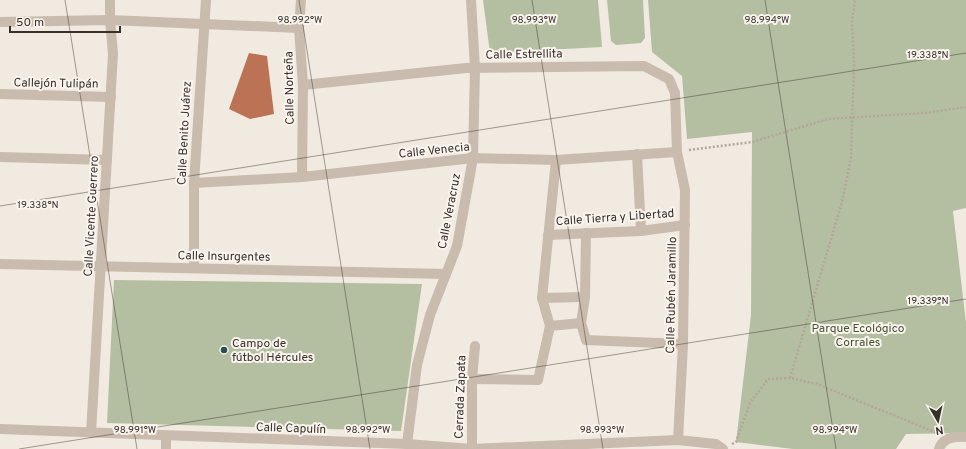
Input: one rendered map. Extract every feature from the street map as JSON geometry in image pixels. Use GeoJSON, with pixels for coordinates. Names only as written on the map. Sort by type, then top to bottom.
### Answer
{"type":"FeatureCollection","features":[{"type":"Feature","properties":{"kind":"street","name":"Calle Vicente Guerrero"},"geometry":{"type":"LineString","coordinates":[[91,433],[113,54],[110,0]]}},
{"type":"Feature","properties":{"kind":"street","name":"Calle Benito Juárez"},"geometry":{"type":"LineString","coordinates":[[194,268],[194,183],[206,0]]}},
{"type":"Feature","properties":{"kind":"street","name":"Calle Norteña"},"geometry":{"type":"LineString","coordinates":[[301,0],[299,28],[303,85],[302,176]]}},
{"type":"Feature","properties":{"kind":"street","name":"Calle Veracruz"},"geometry":{"type":"LineString","coordinates":[[407,444],[417,365],[430,315],[457,246],[473,158],[475,68],[471,0]]}},
{"type":"Feature","properties":{"kind":"street"},"geometry":{"type":"LineString","coordinates":[[0,22],[110,20],[299,28]]}},
{"type":"Feature","properties":{"kind":"street","name":"Calle Estrellita"},"geometry":{"type":"LineString","coordinates":[[303,85],[475,68],[644,66],[669,79],[675,93],[677,152]]}},
{"type":"Feature","properties":{"kind":"street","name":"Callejón Tulipán"},"geometry":{"type":"LineString","coordinates":[[0,94],[111,97]]}},
{"type":"Feature","properties":{"kind":"street","name":"Calle Venecia"},"geometry":{"type":"LineString","coordinates":[[194,183],[302,176],[473,158],[556,160],[677,152]]}},
{"type":"Feature","properties":{"kind":"street","name":"Calle Rubén Jaramillo"},"geometry":{"type":"LineString","coordinates":[[677,152],[685,190],[683,344],[678,440]]}},
{"type":"Feature","properties":{"kind":"street"},"geometry":{"type":"LineString","coordinates":[[637,154],[641,231]]}},
{"type":"Feature","properties":{"kind":"street"},"geometry":{"type":"LineString","coordinates":[[0,157],[107,160]]}},
{"type":"Feature","properties":{"kind":"street"},"geometry":{"type":"LineString","coordinates":[[472,379],[538,380],[550,326],[542,298],[556,160]]}},
{"type":"Feature","properties":{"kind":"street","name":"Calle Tierra y Libertad"},"geometry":{"type":"LineString","coordinates":[[548,235],[641,231],[685,225]]}},
{"type":"Feature","properties":{"kind":"street"},"geometry":{"type":"LineString","coordinates":[[586,233],[585,297],[581,323],[586,340],[683,344]]}},
{"type":"Feature","properties":{"kind":"street","name":"Calle Insurgentes"},"geometry":{"type":"LineString","coordinates":[[0,264],[446,274]]}},
{"type":"Feature","properties":{"kind":"street"},"geometry":{"type":"LineString","coordinates":[[542,298],[585,297]]}},
{"type":"Feature","properties":{"kind":"street"},"geometry":{"type":"LineString","coordinates":[[550,326],[581,323]]}},
{"type":"Feature","properties":{"kind":"street","name":"Cerrada Zapata"},"geometry":{"type":"LineString","coordinates":[[472,449],[472,379],[475,346]]}},
{"type":"Feature","properties":{"kind":"street","name":"Calle Capulín"},"geometry":{"type":"LineString","coordinates":[[0,430],[166,436],[267,444],[358,446],[407,444],[472,449],[678,440],[716,444],[722,449]]}},
{"type":"Feature","properties":{"kind":"street"},"geometry":{"type":"LineString","coordinates":[[166,436],[166,449]]}},
{"type":"Feature","properties":{"kind":"street"},"geometry":{"type":"LineString","coordinates":[[940,447],[949,438],[966,437]]}},
{"type":"Feature","properties":{"kind":"path"},"geometry":{"type":"LineString","coordinates":[[790,378],[842,202],[851,158],[854,64],[852,20],[855,0]]}},
{"type":"Feature","properties":{"kind":"path"},"geometry":{"type":"LineString","coordinates":[[677,152],[752,142],[828,119],[925,113],[966,107]]}},
{"type":"Feature","properties":{"kind":"path"},"geometry":{"type":"LineString","coordinates":[[722,449],[736,442],[750,403],[768,379],[790,378],[824,386],[949,438]]}},
{"type":"Feature","properties":{"kind":"green space"},"geometry":{"type":"Polygon","coordinates":[[[483,0],[598,0],[602,47],[490,53],[483,0]]]}},
{"type":"Feature","properties":{"kind":"green space"},"geometry":{"type":"Polygon","coordinates":[[[607,0],[643,0],[645,38],[641,43],[616,45],[611,41],[607,0]]]}},
{"type":"Feature","properties":{"kind":"green space","name":"Parque Ecológico Corrales"},"geometry":{"type":"Polygon","coordinates":[[[648,0],[966,0],[966,208],[953,211],[966,323],[966,433],[906,434],[896,449],[793,449],[736,442],[751,315],[752,132],[687,139],[682,76],[652,52],[648,0]]]}},
{"type":"Feature","properties":{"kind":"green space"},"geometry":{"type":"Polygon","coordinates":[[[114,280],[422,284],[401,431],[107,423],[114,280]]]}},
{"type":"Feature","properties":{"kind":"building"},"geometry":{"type":"Polygon","coordinates":[[[249,53],[267,56],[274,114],[250,119],[229,109],[249,53]]]}},
{"type":"Feature","properties":{"kind":"place","name":"Campo de fútbol Hércules"},"geometry":{"type":"Point","coordinates":[224,350]}}]}
